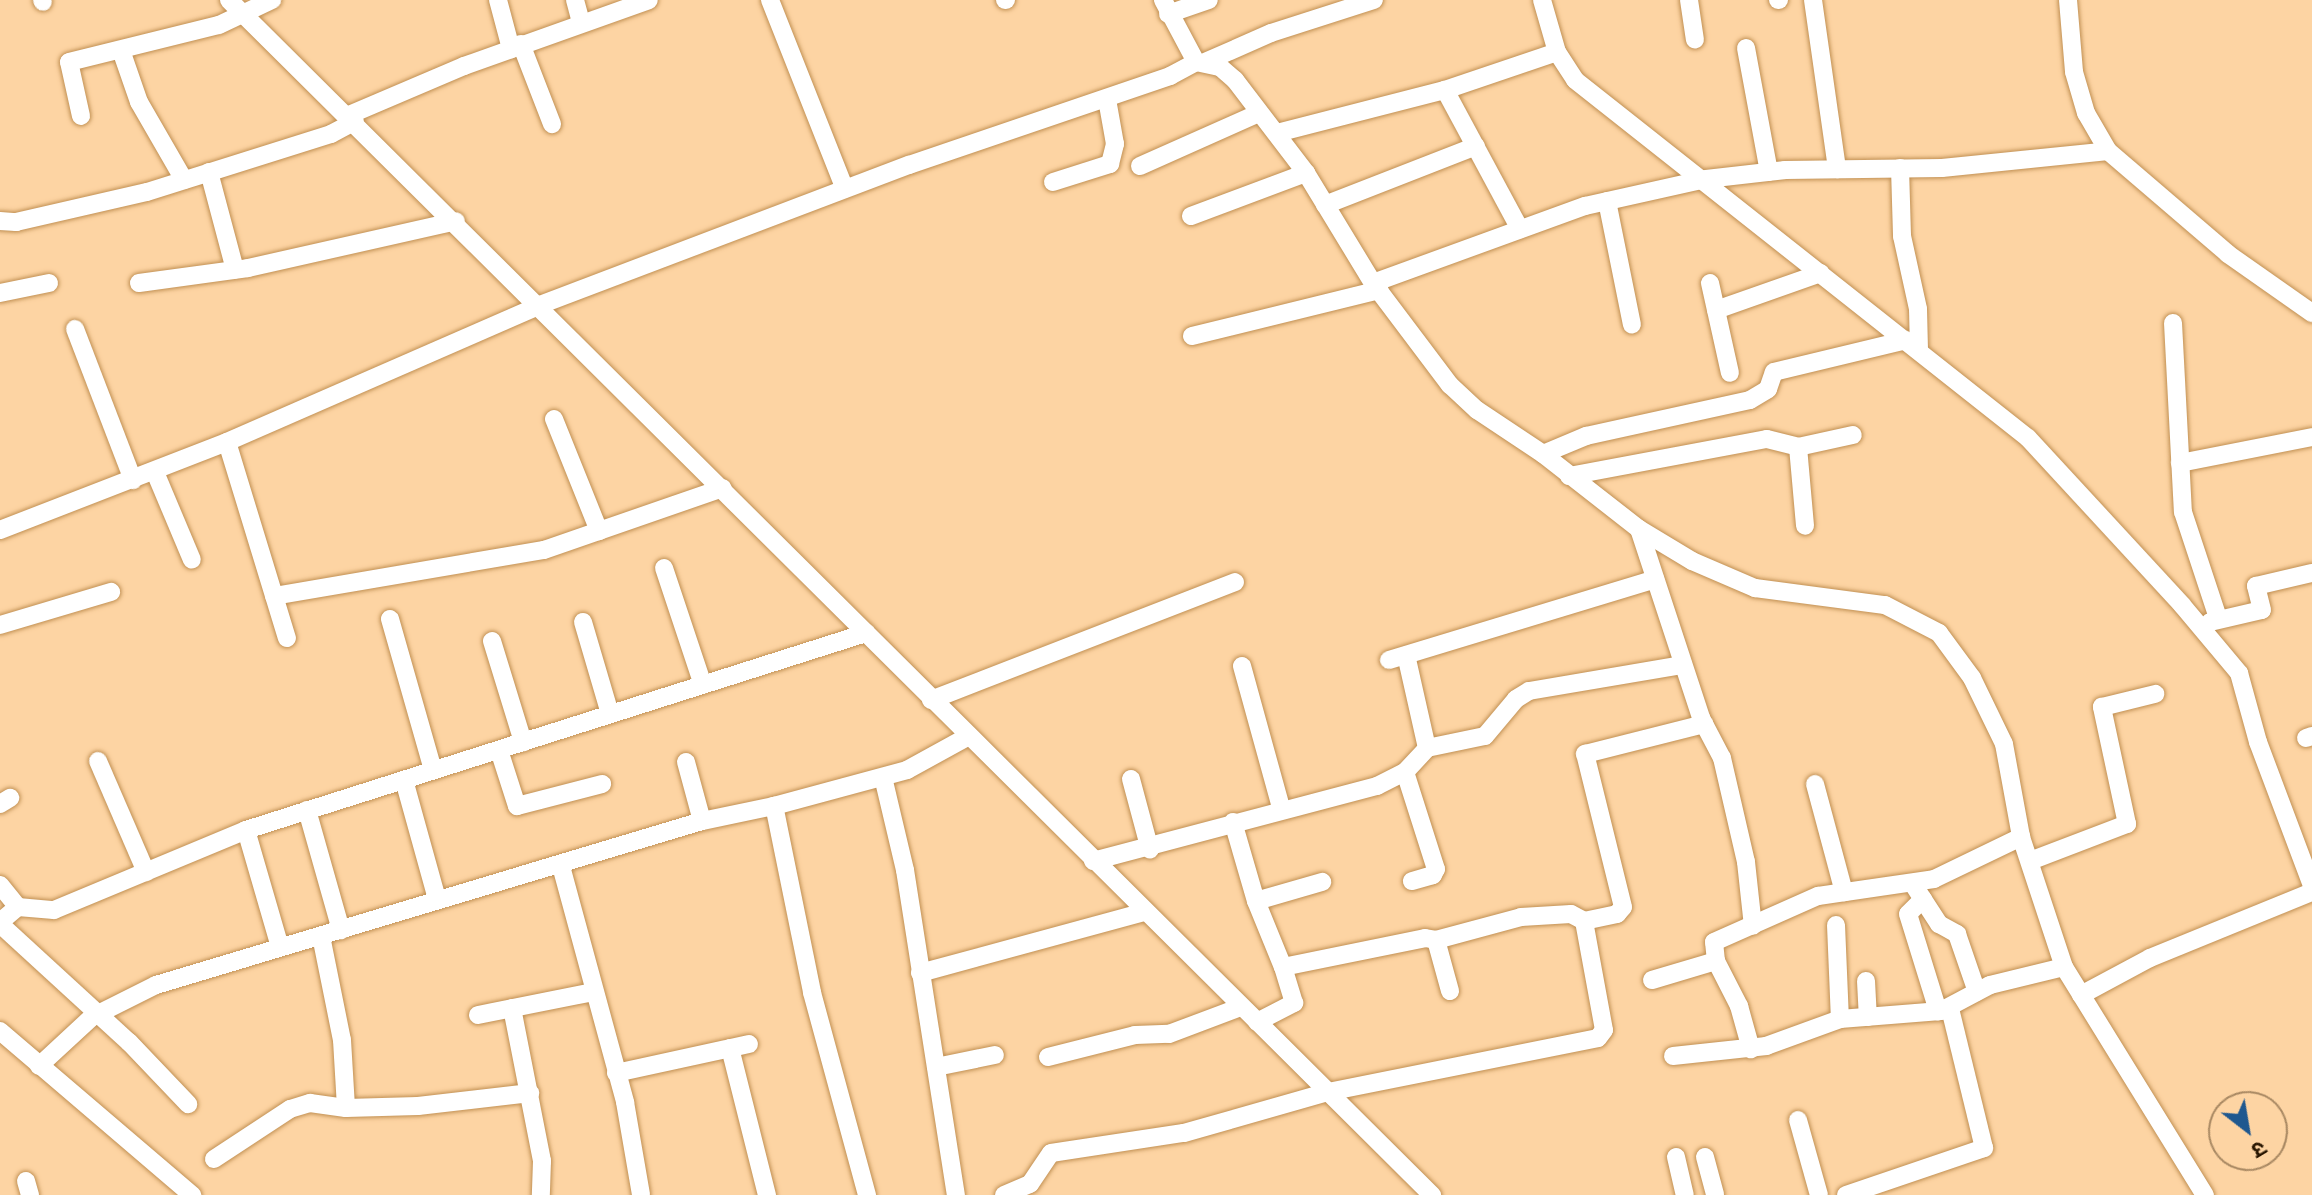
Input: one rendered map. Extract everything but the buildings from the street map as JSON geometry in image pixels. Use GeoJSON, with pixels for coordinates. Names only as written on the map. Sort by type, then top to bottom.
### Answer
{"type":"FeatureCollection","features":[{"type":"Feature","properties":{"kind":"street"},"geometry":{"type":"LineString","coordinates":[[236,6],[272,0]]}},
{"type":"Feature","properties":{"kind":"street"},"geometry":{"type":"LineString","coordinates":[[498,0],[552,124]]}},
{"type":"Feature","properties":{"kind":"street"},"geometry":{"type":"LineString","coordinates":[[575,0],[581,23]]}},
{"type":"Feature","properties":{"kind":"street"},"geometry":{"type":"LineString","coordinates":[[0,221],[16,222],[184,180],[331,134],[352,118],[516,46],[581,23],[617,5],[649,0]]}},
{"type":"Feature","properties":{"kind":"street"},"geometry":{"type":"LineString","coordinates":[[770,0],[845,189]]}},
{"type":"Feature","properties":{"kind":"street"},"geometry":{"type":"LineString","coordinates":[[1209,0],[1166,7],[1201,62],[1235,80],[1277,133],[1306,173],[1376,286],[1450,385],[1477,410],[1543,454],[1639,529],[1692,561],[1755,588],[1885,605],[1939,633],[1972,678],[2004,744],[2021,837],[2064,967],[2205,1195]]}},
{"type":"Feature","properties":{"kind":"street"},"geometry":{"type":"LineString","coordinates":[[0,530],[227,442],[540,305],[845,189],[1107,99],[1271,33],[1374,0]]}},
{"type":"Feature","properties":{"kind":"street"},"geometry":{"type":"LineString","coordinates":[[1542,0],[1557,52],[1575,80],[1706,179],[2028,438],[2239,673],[2258,742],[2312,889],[2150,958],[2081,995]]}},
{"type":"Feature","properties":{"kind":"street"},"geometry":{"type":"LineString","coordinates":[[1689,0],[1695,40]]}},
{"type":"Feature","properties":{"kind":"street"},"geometry":{"type":"LineString","coordinates":[[1813,0],[1837,169]]}},
{"type":"Feature","properties":{"kind":"street"},"geometry":{"type":"LineString","coordinates":[[2068,0],[2077,87],[2086,113],[2108,151],[2228,254],[2312,313]]}},
{"type":"Feature","properties":{"kind":"street"},"geometry":{"type":"LineString","coordinates":[[81,116],[67,64],[122,53],[227,22],[236,6]]}},
{"type":"Feature","properties":{"kind":"street"},"geometry":{"type":"LineString","coordinates":[[236,6],[456,221],[967,737],[1432,1195]]}},
{"type":"Feature","properties":{"kind":"street"},"geometry":{"type":"LineString","coordinates":[[1746,48],[1769,172]]}},
{"type":"Feature","properties":{"kind":"street"},"geometry":{"type":"LineString","coordinates":[[1277,133],[1445,90],[1557,52]]}},
{"type":"Feature","properties":{"kind":"street"},"geometry":{"type":"LineString","coordinates":[[122,53],[139,102],[184,180]]}},
{"type":"Feature","properties":{"kind":"street"},"geometry":{"type":"LineString","coordinates":[[1445,90],[1520,229]]}},
{"type":"Feature","properties":{"kind":"street"},"geometry":{"type":"LineString","coordinates":[[1053,182],[1110,164],[1115,144],[1107,99]]}},
{"type":"Feature","properties":{"kind":"street"},"geometry":{"type":"LineString","coordinates":[[1140,166],[1259,113]]}},
{"type":"Feature","properties":{"kind":"street"},"geometry":{"type":"LineString","coordinates":[[1325,205],[1476,146]]}},
{"type":"Feature","properties":{"kind":"street"},"geometry":{"type":"LineString","coordinates":[[1192,336],[1376,286],[1520,229],[1607,201],[1706,179],[1769,172],[1900,168],[2108,151]]}},
{"type":"Feature","properties":{"kind":"street"},"geometry":{"type":"LineString","coordinates":[[1900,168],[1902,236],[1918,309],[1912,345]]}},
{"type":"Feature","properties":{"kind":"street"},"geometry":{"type":"LineString","coordinates":[[209,172],[235,270]]}},
{"type":"Feature","properties":{"kind":"street"},"geometry":{"type":"LineString","coordinates":[[1191,216],[1306,173]]}},
{"type":"Feature","properties":{"kind":"street"},"geometry":{"type":"LineString","coordinates":[[1607,201],[1632,325]]}},
{"type":"Feature","properties":{"kind":"street"},"geometry":{"type":"LineString","coordinates":[[139,283],[235,270],[456,221]]}},
{"type":"Feature","properties":{"kind":"street"},"geometry":{"type":"LineString","coordinates":[[1716,310],[1821,273]]}},
{"type":"Feature","properties":{"kind":"street"},"geometry":{"type":"LineString","coordinates":[[0,293],[49,283]]}},
{"type":"Feature","properties":{"kind":"street"},"geometry":{"type":"LineString","coordinates":[[1710,283],[1730,373]]}},
{"type":"Feature","properties":{"kind":"street"},"geometry":{"type":"LineString","coordinates":[[2173,323],[2183,512],[2218,618]]}},
{"type":"Feature","properties":{"kind":"street"},"geometry":{"type":"LineString","coordinates":[[75,329],[133,480]]}},
{"type":"Feature","properties":{"kind":"street"},"geometry":{"type":"LineString","coordinates":[[1543,454],[1586,436],[1750,400],[1768,389],[1774,372],[1912,345]]}},
{"type":"Feature","properties":{"kind":"street"},"geometry":{"type":"LineString","coordinates":[[554,419],[599,531]]}},
{"type":"Feature","properties":{"kind":"street"},"geometry":{"type":"LineString","coordinates":[[1569,476],[1767,439],[1798,447],[1853,435]]}},
{"type":"Feature","properties":{"kind":"street"},"geometry":{"type":"LineString","coordinates":[[2180,463],[2312,437]]}},
{"type":"Feature","properties":{"kind":"street"},"geometry":{"type":"LineString","coordinates":[[227,442],[287,638]]}},
{"type":"Feature","properties":{"kind":"street"},"geometry":{"type":"LineString","coordinates":[[1798,447],[1805,526]]}},
{"type":"Feature","properties":{"kind":"street"},"geometry":{"type":"LineString","coordinates":[[155,472],[192,560]]}},
{"type":"Feature","properties":{"kind":"street"},"geometry":{"type":"LineString","coordinates":[[274,596],[544,550],[723,488]]}},
{"type":"Feature","properties":{"kind":"street"},"geometry":{"type":"LineString","coordinates":[[1639,529],[1704,724],[1722,758],[1734,802],[1753,926]]}},
{"type":"Feature","properties":{"kind":"street"},"geometry":{"type":"LineString","coordinates":[[664,568],[703,685]]}},
{"type":"Feature","properties":{"kind":"street"},"geometry":{"type":"LineString","coordinates":[[2200,627],[2218,618],[2262,610],[2256,586],[2312,573]]}},
{"type":"Feature","properties":{"kind":"street"},"geometry":{"type":"LineString","coordinates":[[1427,748],[1397,658],[1655,579]]}},
{"type":"Feature","properties":{"kind":"street"},"geometry":{"type":"LineString","coordinates":[[931,700],[1235,582]]}},
{"type":"Feature","properties":{"kind":"street"},"geometry":{"type":"LineString","coordinates":[[0,625],[111,592]]}},
{"type":"Feature","properties":{"kind":"street"},"geometry":{"type":"LineString","coordinates":[[390,619],[433,770]]}},
{"type":"Feature","properties":{"kind":"street"},"geometry":{"type":"LineString","coordinates":[[583,622],[610,714]]}},
{"type":"Feature","properties":{"kind":"street"},"geometry":{"type":"LineString","coordinates":[[0,885],[18,907],[54,910],[246,830],[866,633]]}},
{"type":"Feature","properties":{"kind":"street"},"geometry":{"type":"LineString","coordinates":[[492,641],[523,742]]}},
{"type":"Feature","properties":{"kind":"street"},"geometry":{"type":"LineString","coordinates":[[1093,861],[1150,850],[1281,808],[1377,786],[1405,772],[1427,748],[1485,736],[1516,699],[1529,691],[1683,665]]}},
{"type":"Feature","properties":{"kind":"street"},"geometry":{"type":"LineString","coordinates":[[1242,666],[1281,808]]}},
{"type":"Feature","properties":{"kind":"street"},"geometry":{"type":"LineString","coordinates":[[2030,861],[2127,824],[2102,707],[2155,694]]}},
{"type":"Feature","properties":{"kind":"street"},"geometry":{"type":"LineString","coordinates":[[1283,967],[1436,940],[1521,917],[1571,914],[1584,921],[1617,914],[1623,907],[1585,754],[1704,724]]}},
{"type":"Feature","properties":{"kind":"street"},"geometry":{"type":"LineString","coordinates":[[39,1066],[99,1013],[156,985],[437,899],[561,866],[702,821],[774,806],[883,777],[967,737]]}},
{"type":"Feature","properties":{"kind":"street"},"geometry":{"type":"LineString","coordinates":[[499,750],[517,806],[602,784]]}},
{"type":"Feature","properties":{"kind":"street"},"geometry":{"type":"LineString","coordinates":[[98,761],[146,872]]}},
{"type":"Feature","properties":{"kind":"street"},"geometry":{"type":"LineString","coordinates":[[686,762],[702,821]]}},
{"type":"Feature","properties":{"kind":"street"},"geometry":{"type":"LineString","coordinates":[[1405,772],[1436,869],[1433,875],[1412,881]]}},
{"type":"Feature","properties":{"kind":"street"},"geometry":{"type":"LineString","coordinates":[[883,777],[905,870],[956,1195]]}},
{"type":"Feature","properties":{"kind":"street"},"geometry":{"type":"LineString","coordinates":[[1131,779],[1150,850]]}},
{"type":"Feature","properties":{"kind":"street"},"geometry":{"type":"LineString","coordinates":[[404,780],[437,899]]}},
{"type":"Feature","properties":{"kind":"street"},"geometry":{"type":"LineString","coordinates":[[1815,784],[1844,892]]}},
{"type":"Feature","properties":{"kind":"street"},"geometry":{"type":"LineString","coordinates":[[774,806],[812,992],[867,1195]]}},
{"type":"Feature","properties":{"kind":"street"},"geometry":{"type":"LineString","coordinates":[[307,810],[341,930]]}},
{"type":"Feature","properties":{"kind":"street"},"geometry":{"type":"LineString","coordinates":[[1233,822],[1256,901],[1294,1003],[1257,1022]]}},
{"type":"Feature","properties":{"kind":"street"},"geometry":{"type":"LineString","coordinates":[[246,830],[280,947]]}},
{"type":"Feature","properties":{"kind":"street"},"geometry":{"type":"LineString","coordinates":[[1751,1049],[1740,1009],[1716,961],[1714,942],[1818,896],[1844,892],[1918,892],[2021,837]]}},
{"type":"Feature","properties":{"kind":"street"},"geometry":{"type":"LineString","coordinates":[[561,866],[616,1073],[641,1195]]}},
{"type":"Feature","properties":{"kind":"street"},"geometry":{"type":"LineString","coordinates":[[1256,901],[1322,882]]}},
{"type":"Feature","properties":{"kind":"street"},"geometry":{"type":"LineString","coordinates":[[1918,892],[1941,926],[1957,934],[1977,992]]}},
{"type":"Feature","properties":{"kind":"street"},"geometry":{"type":"LineString","coordinates":[[1846,1195],[1984,1148],[1944,1010],[1908,914],[1918,892]]}},
{"type":"Feature","properties":{"kind":"street"},"geometry":{"type":"LineString","coordinates":[[18,907],[0,923],[99,1013],[188,1104]]}},
{"type":"Feature","properties":{"kind":"street"},"geometry":{"type":"LineString","coordinates":[[920,973],[1144,912]]}},
{"type":"Feature","properties":{"kind":"street"},"geometry":{"type":"LineString","coordinates":[[1004,1195],[1030,1184],[1051,1153],[1184,1133],[1328,1092],[1598,1038],[1604,1030],[1584,921]]}},
{"type":"Feature","properties":{"kind":"street"},"geometry":{"type":"LineString","coordinates":[[1836,925],[1840,1019]]}},
{"type":"Feature","properties":{"kind":"street"},"geometry":{"type":"LineString","coordinates":[[321,936],[342,1040],[346,1108]]}},
{"type":"Feature","properties":{"kind":"street"},"geometry":{"type":"LineString","coordinates":[[1436,940],[1450,991]]}},
{"type":"Feature","properties":{"kind":"street"},"geometry":{"type":"LineString","coordinates":[[1652,980],[1716,961]]}},
{"type":"Feature","properties":{"kind":"street"},"geometry":{"type":"LineString","coordinates":[[1673,1056],[1751,1049],[1840,1019],[1944,1010],[1977,992],[2064,967]]}},
{"type":"Feature","properties":{"kind":"street"},"geometry":{"type":"LineString","coordinates":[[1866,981],[1868,1017]]}},
{"type":"Feature","properties":{"kind":"street"},"geometry":{"type":"LineString","coordinates":[[478,1015],[593,992]]}},
{"type":"Feature","properties":{"kind":"street"},"geometry":{"type":"LineString","coordinates":[[1048,1057],[1135,1035],[1169,1034],[1241,1007]]}},
{"type":"Feature","properties":{"kind":"street"},"geometry":{"type":"LineString","coordinates":[[512,1008],[530,1093],[541,1195]]}},
{"type":"Feature","properties":{"kind":"street"},"geometry":{"type":"LineString","coordinates":[[0,1031],[8,1050],[39,1066],[192,1195]]}},
{"type":"Feature","properties":{"kind":"street"},"geometry":{"type":"LineString","coordinates":[[616,1073],[740,1046],[767,1195]]}},
{"type":"Feature","properties":{"kind":"street"},"geometry":{"type":"LineString","coordinates":[[936,1067],[995,1055]]}},
{"type":"Feature","properties":{"kind":"street"},"geometry":{"type":"LineString","coordinates":[[214,1159],[290,1109],[310,1103],[346,1108],[418,1106],[530,1093]]}},
{"type":"Feature","properties":{"kind":"street"},"geometry":{"type":"LineString","coordinates":[[1798,1120],[1819,1195]]}},
{"type":"Feature","properties":{"kind":"street"},"geometry":{"type":"LineString","coordinates":[[1676,1157],[1685,1195]]}},
{"type":"Feature","properties":{"kind":"street"},"geometry":{"type":"LineString","coordinates":[[1705,1157],[1715,1195]]}}]}
